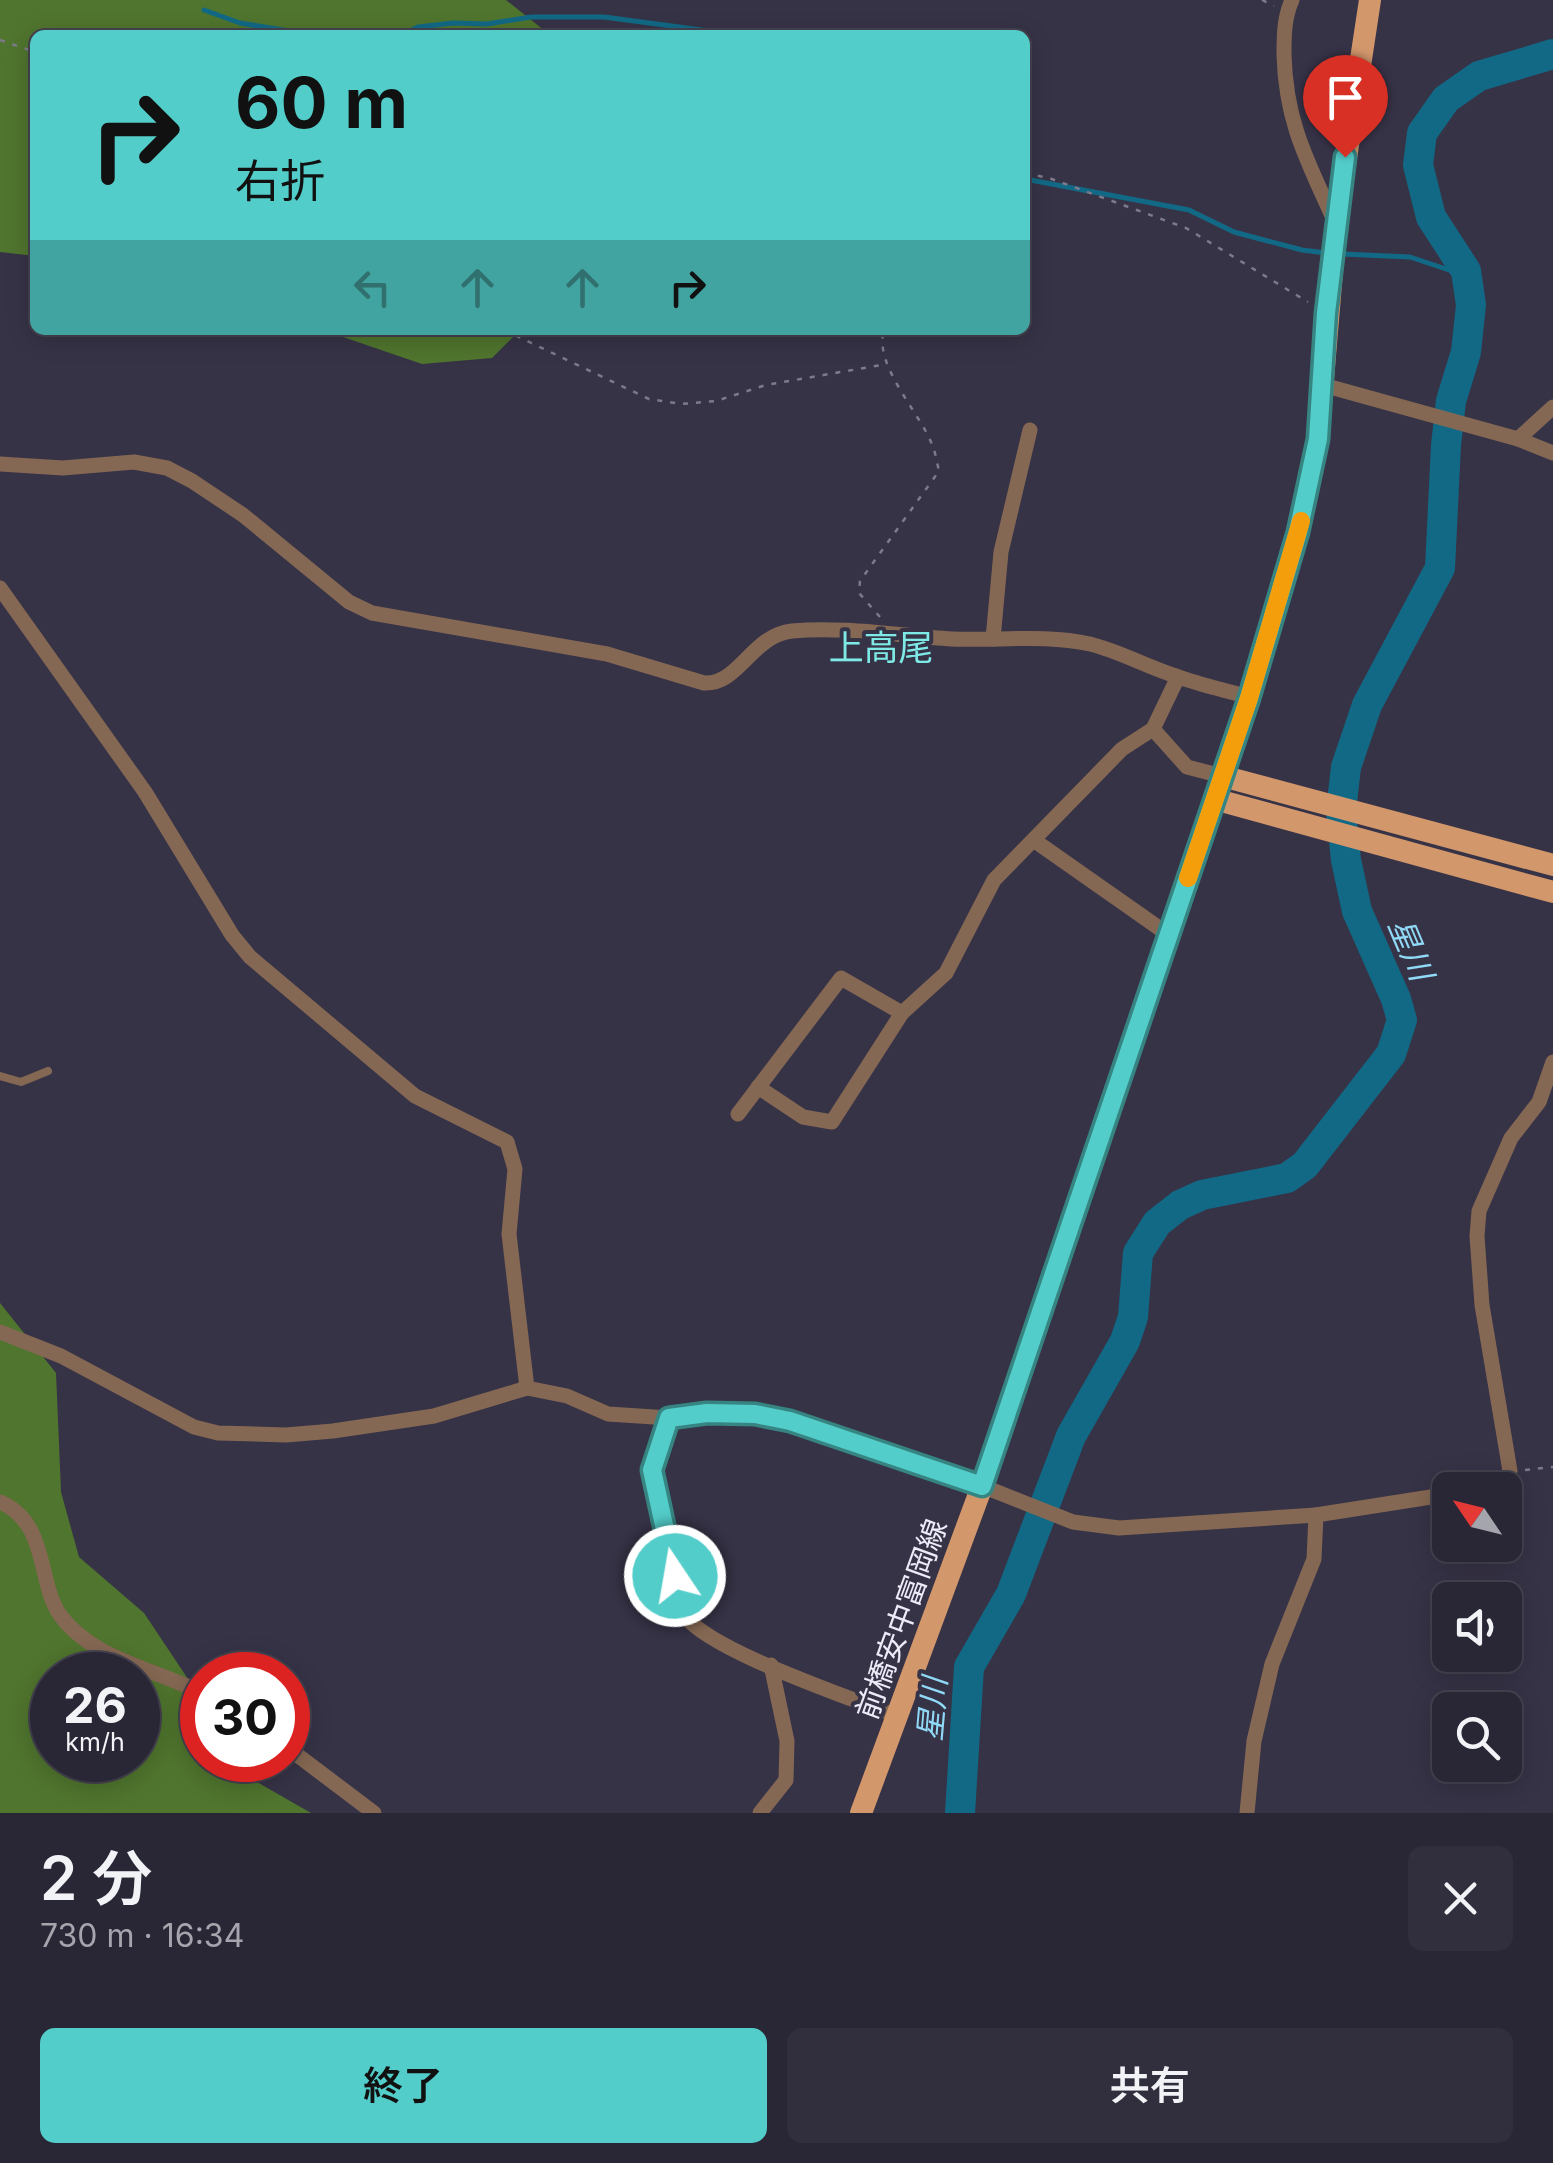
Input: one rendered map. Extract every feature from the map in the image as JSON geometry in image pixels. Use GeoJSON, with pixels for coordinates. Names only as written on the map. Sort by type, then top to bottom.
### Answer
{"type":"FeatureCollection","features":[{"type":"Feature","properties":{"kind":"main road","name":"前橋安中富岡線"},"geometry":{"type":"LineString","coordinates":[[860,1813],[982,1486],[1249,698],[1310,485],[1323,385],[1336,224],[1370,0]]}},
{"type":"Feature","properties":{"kind":"main road"},"geometry":{"type":"LineString","coordinates":[[1222,776],[1553,865]]}},
{"type":"Feature","properties":{"kind":"main road"},"geometry":{"type":"LineString","coordinates":[[1214,799],[1553,892]]}},
{"type":"Feature","properties":{"kind":"street"},"geometry":{"type":"LineString","coordinates":[[1292,0],[1286,12],[1284,38],[1285,86],[1292,126],[1336,224]]}},
{"type":"Feature","properties":{"kind":"street"},"geometry":{"type":"LineString","coordinates":[[1323,385],[1518,439],[1553,453]]}},
{"type":"Feature","properties":{"kind":"street"},"geometry":{"type":"LineString","coordinates":[[1518,439],[1553,407]]}},
{"type":"Feature","properties":{"kind":"street"},"geometry":{"type":"LineString","coordinates":[[993,639],[1001,552],[1030,430]]}},
{"type":"Feature","properties":{"kind":"street"},"geometry":{"type":"LineString","coordinates":[[0,464],[62,468],[134,462],[167,468],[244,515],[349,602],[372,613],[607,654],[704,684],[716,684],[763,641],[787,631],[1040,638],[1090,644],[1249,698]]}},
{"type":"Feature","properties":{"kind":"street"},"geometry":{"type":"LineString","coordinates":[[0,588],[145,792],[232,936],[250,957],[415,1096],[507,1142],[515,1168],[509,1234],[527,1388]]}},
{"type":"Feature","properties":{"kind":"street"},"geometry":{"type":"LineString","coordinates":[[758,1087],[803,1117],[832,1122],[902,1013],[946,973],[994,880],[1122,749],[1152,729],[1178,677]]}},
{"type":"Feature","properties":{"kind":"street"},"geometry":{"type":"LineString","coordinates":[[1152,729],[1187,768],[1222,776]]}},
{"type":"Feature","properties":{"kind":"street"},"geometry":{"type":"LineString","coordinates":[[1035,842],[1168,935]]}},
{"type":"Feature","properties":{"kind":"street"},"geometry":{"type":"LineString","coordinates":[[738,1114],[841,978],[902,1013]]}},
{"type":"Feature","properties":{"kind":"street"},"geometry":{"type":"LineString","coordinates":[[1510,1471],[1482,1305],[1477,1236],[1480,1211],[1512,1138],[1538,1102],[1553,1062]]}},
{"type":"Feature","properties":{"kind":"street"},"geometry":{"type":"LineString","coordinates":[[0,1332],[61,1356],[194,1427],[218,1433],[333,1432],[434,1416],[527,1388],[567,1396],[608,1414],[669,1418],[707,1413],[755,1414],[790,1421],[982,1486],[1073,1522],[1119,1528],[1316,1515],[1432,1497]]}},
{"type":"Feature","properties":{"kind":"street"},"geometry":{"type":"LineString","coordinates":[[669,1418],[652,1470],[685,1616],[694,1628],[770,1665],[898,1717]]}},
{"type":"Feature","properties":{"kind":"street"},"geometry":{"type":"LineString","coordinates":[[0,1502],[22,1516],[34,1538],[58,1613],[81,1636],[110,1655],[180,1684]]}},
{"type":"Feature","properties":{"kind":"street"},"geometry":{"type":"LineString","coordinates":[[1247,1813],[1254,1740],[1272,1664],[1314,1559],[1316,1515]]}},
{"type":"Feature","properties":{"kind":"street"},"geometry":{"type":"LineString","coordinates":[[760,1813],[786,1780],[787,1741],[770,1665]]}},
{"type":"Feature","properties":{"kind":"street"},"geometry":{"type":"LineString","coordinates":[[310,1765],[374,1813]]}},
{"type":"Feature","properties":{"kind":"lane"},"geometry":{"type":"LineString","coordinates":[[0,1076],[21,1082],[48,1071]]}},
{"type":"Feature","properties":{"kind":"path"},"geometry":{"type":"LineString","coordinates":[[0,40],[30,50]]}},
{"type":"Feature","properties":{"kind":"path"},"geometry":{"type":"LineString","coordinates":[[1030,174],[1186,228],[1326,313]]}},
{"type":"Feature","properties":{"kind":"path"},"geometry":{"type":"LineString","coordinates":[[515,335],[649,399],[681,404],[886,364]]}},
{"type":"Feature","properties":{"kind":"path"},"geometry":{"type":"LineString","coordinates":[[882,335],[880,342],[886,364],[934,448],[938,471],[860,581],[859,592],[899,636]]}},
{"type":"Feature","properties":{"kind":"path"},"geometry":{"type":"LineString","coordinates":[[1510,1471],[1553,1467]]}},
{"type":"Feature","properties":{"kind":"green space"},"geometry":{"type":"Polygon","coordinates":[[[0,0],[506,0],[544,30],[30,30],[30,255],[0,252],[0,0]]]}},
{"type":"Feature","properties":{"kind":"green space"},"geometry":{"type":"Polygon","coordinates":[[[515,335],[492,358],[422,364],[343,337],[515,335]]]}},
{"type":"Feature","properties":{"kind":"green space"},"geometry":{"type":"Polygon","coordinates":[[[0,1303],[56,1373],[61,1492],[79,1557],[144,1613],[180,1667],[180,1782],[257,1782],[311,1813],[0,1813],[0,1303]]]}},
{"type":"Feature","properties":{"kind":"waterway"},"geometry":{"type":"LineString","coordinates":[[204,10],[240,23],[283,30]]}},
{"type":"Feature","properties":{"kind":"waterway"},"geometry":{"type":"LineString","coordinates":[[412,30],[531,17],[604,17],[702,30]]}},
{"type":"Feature","properties":{"kind":"waterway","name":"星川"},"geometry":{"type":"LineString","coordinates":[[960,1813],[969,1667],[1011,1594],[1071,1436],[1125,1341],[1133,1317],[1138,1253],[1157,1223],[1180,1205],[1202,1195],[1287,1178],[1305,1165],[1391,1054],[1402,1020],[1357,911],[1341,811],[1346,767],[1367,705],[1440,568],[1451,401],[1466,352],[1471,305],[1466,271],[1431,217],[1418,165],[1422,133],[1446,99],[1479,76],[1553,54]]}},
{"type":"Feature","properties":{"kind":"waterway"},"geometry":{"type":"LineString","coordinates":[[1030,180],[1189,210],[1234,232],[1326,253]]}},
{"type":"Feature","properties":{"kind":"waterway"},"geometry":{"type":"LineString","coordinates":[[1342,254],[1410,257],[1467,276]]}},
{"type":"Feature","properties":{"kind":"slow traffic"},"geometry":{"type":"LineString","coordinates":[[1188,878],[1249,698],[1301,521]]}},
{"type":"Feature","properties":{"kind":"district","name":"上高尾"},"geometry":{"type":"Point","coordinates":[881,647]}},
{"type":"Feature","properties":{"kind":"route"},"geometry":{"type":"LineString","coordinates":[[675,1576],[652,1470],[669,1418],[707,1413],[755,1414],[790,1421],[982,1486],[1249,698],[1298,532],[1318,439],[1326,313],[1345,157]]}}]}
